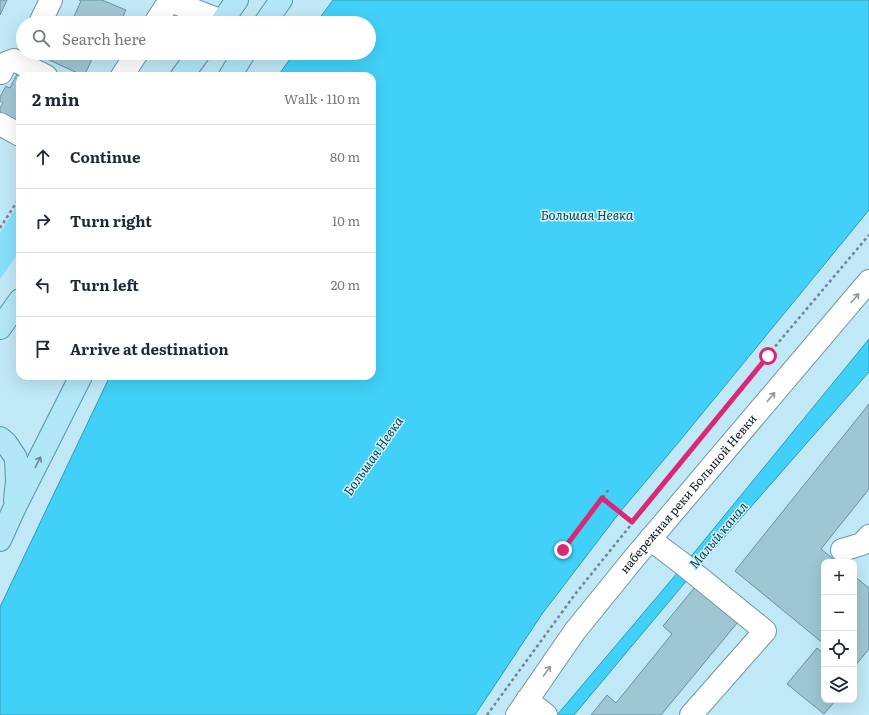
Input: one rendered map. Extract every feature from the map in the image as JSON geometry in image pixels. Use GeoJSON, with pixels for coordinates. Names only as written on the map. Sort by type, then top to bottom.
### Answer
{"type":"FeatureCollection","features":[{"type":"Feature","properties":{"kind":"main road"},"geometry":{"type":"LineString","coordinates":[[225,16],[237,0]]}},
{"type":"Feature","properties":{"kind":"main road"},"geometry":{"type":"LineString","coordinates":[[270,16],[281,0]]}},
{"type":"Feature","properties":{"kind":"main road"},"geometry":{"type":"LineString","coordinates":[[185,72],[193,60]]}},
{"type":"Feature","properties":{"kind":"main road"},"geometry":{"type":"LineString","coordinates":[[232,72],[240,60]]}},
{"type":"Feature","properties":{"kind":"main road"},"geometry":{"type":"LineString","coordinates":[[0,328],[16,306]]}},
{"type":"Feature","properties":{"kind":"main road"},"geometry":{"type":"LineString","coordinates":[[8,514],[79,380]]}},
{"type":"Feature","properties":{"kind":"main road"},"geometry":{"type":"LineString","coordinates":[[0,438],[6,443],[16,458],[17,481],[0,540]]}},
{"type":"Feature","properties":{"kind":"street"},"geometry":{"type":"LineString","coordinates":[[43,16],[50,0]]}},
{"type":"Feature","properties":{"kind":"street"},"geometry":{"type":"LineString","coordinates":[[159,16],[169,0],[207,16]]}},
{"type":"Feature","properties":{"kind":"street"},"geometry":{"type":"LineString","coordinates":[[1,73],[6,63],[14,60],[38,72]]}},
{"type":"Feature","properties":{"kind":"street"},"geometry":{"type":"LineString","coordinates":[[125,72],[132,60]]}},
{"type":"Feature","properties":{"kind":"street"},"geometry":{"type":"LineString","coordinates":[[0,124],[16,133]]}},
{"type":"Feature","properties":{"kind":"street","name":"набережная реки Большой Невки"},"geometry":{"type":"LineString","coordinates":[[522,707],[576,631],[650,539],[869,281]]}},
{"type":"Feature","properties":{"kind":"street"},"geometry":{"type":"LineString","coordinates":[[842,550],[862,544],[869,536]]}},
{"type":"Feature","properties":{"kind":"street"},"geometry":{"type":"LineString","coordinates":[[650,539],[765,631],[691,715]]}},
{"type":"Feature","properties":{"kind":"street"},"geometry":{"type":"LineString","coordinates":[[522,707],[546,715]]}},
{"type":"Feature","properties":{"kind":"path"},"geometry":{"type":"LineString","coordinates":[[0,228],[16,203]]}},
{"type":"Feature","properties":{"kind":"path"},"geometry":{"type":"LineString","coordinates":[[487,715],[576,593],[632,522],[869,235]]}},
{"type":"Feature","properties":{"kind":"path"},"geometry":{"type":"LineString","coordinates":[[563,550],[609,489]]}},
{"type":"Feature","properties":{"kind":"path"},"geometry":{"type":"LineString","coordinates":[[602,498],[632,522]]}},
{"type":"Feature","properties":{"kind":"shaded area"},"geometry":{"type":"Polygon","coordinates":[[[16,207],[16,257],[0,279],[0,233],[16,207]]]}},
{"type":"Feature","properties":{"kind":"water","name":"Большая Невка"},"geometry":{"type":"Polygon","coordinates":[[[333,0],[869,0],[869,210],[620,512],[542,614],[475,715],[0,715],[0,607],[108,380],[376,380],[376,72],[281,72],[289,60],[376,60],[376,16],[321,16],[333,0]]]}},
{"type":"Feature","properties":{"kind":"water","name":"Малый канал"},"geometry":{"type":"Polygon","coordinates":[[[869,339],[869,372],[693,573],[574,715],[557,715],[684,565],[869,339]]]}},
{"type":"Feature","properties":{"kind":"building"},"geometry":{"type":"Polygon","coordinates":[[[0,0],[7,0],[0,15],[0,0]]]}},
{"type":"Feature","properties":{"kind":"building"},"geometry":{"type":"Polygon","coordinates":[[[79,0],[102,0],[126,10],[123,16],[74,16],[81,1],[79,0]]]}},
{"type":"Feature","properties":{"kind":"building"},"geometry":{"type":"Polygon","coordinates":[[[49,60],[92,60],[86,72],[75,72],[49,60]]]}},
{"type":"Feature","properties":{"kind":"building"},"geometry":{"type":"Polygon","coordinates":[[[16,76],[16,129],[0,121],[0,108],[3,103],[0,101],[0,97],[6,86],[10,88],[16,76]]]}},
{"type":"Feature","properties":{"kind":"building"},"geometry":{"type":"Polygon","coordinates":[[[869,404],[869,489],[821,549],[833,559],[821,559],[821,642],[735,571],[869,404]]]}},
{"type":"Feature","properties":{"kind":"building"},"geometry":{"type":"Polygon","coordinates":[[[857,578],[869,588],[869,649],[857,663],[857,578]]]}},
{"type":"Feature","properties":{"kind":"building"},"geometry":{"type":"Polygon","coordinates":[[[695,587],[738,622],[661,715],[591,715],[607,695],[616,703],[672,634],[663,626],[695,587]]]}},
{"type":"Feature","properties":{"kind":"building"},"geometry":{"type":"Polygon","coordinates":[[[817,648],[821,651],[821,703],[833,703],[824,714],[787,684],[817,648]]]}},
{"type":"Feature","properties":{"kind":"route"},"geometry":{"type":"LineString","coordinates":[[563,550],[602,498],[632,522],[768,356]]}}]}
